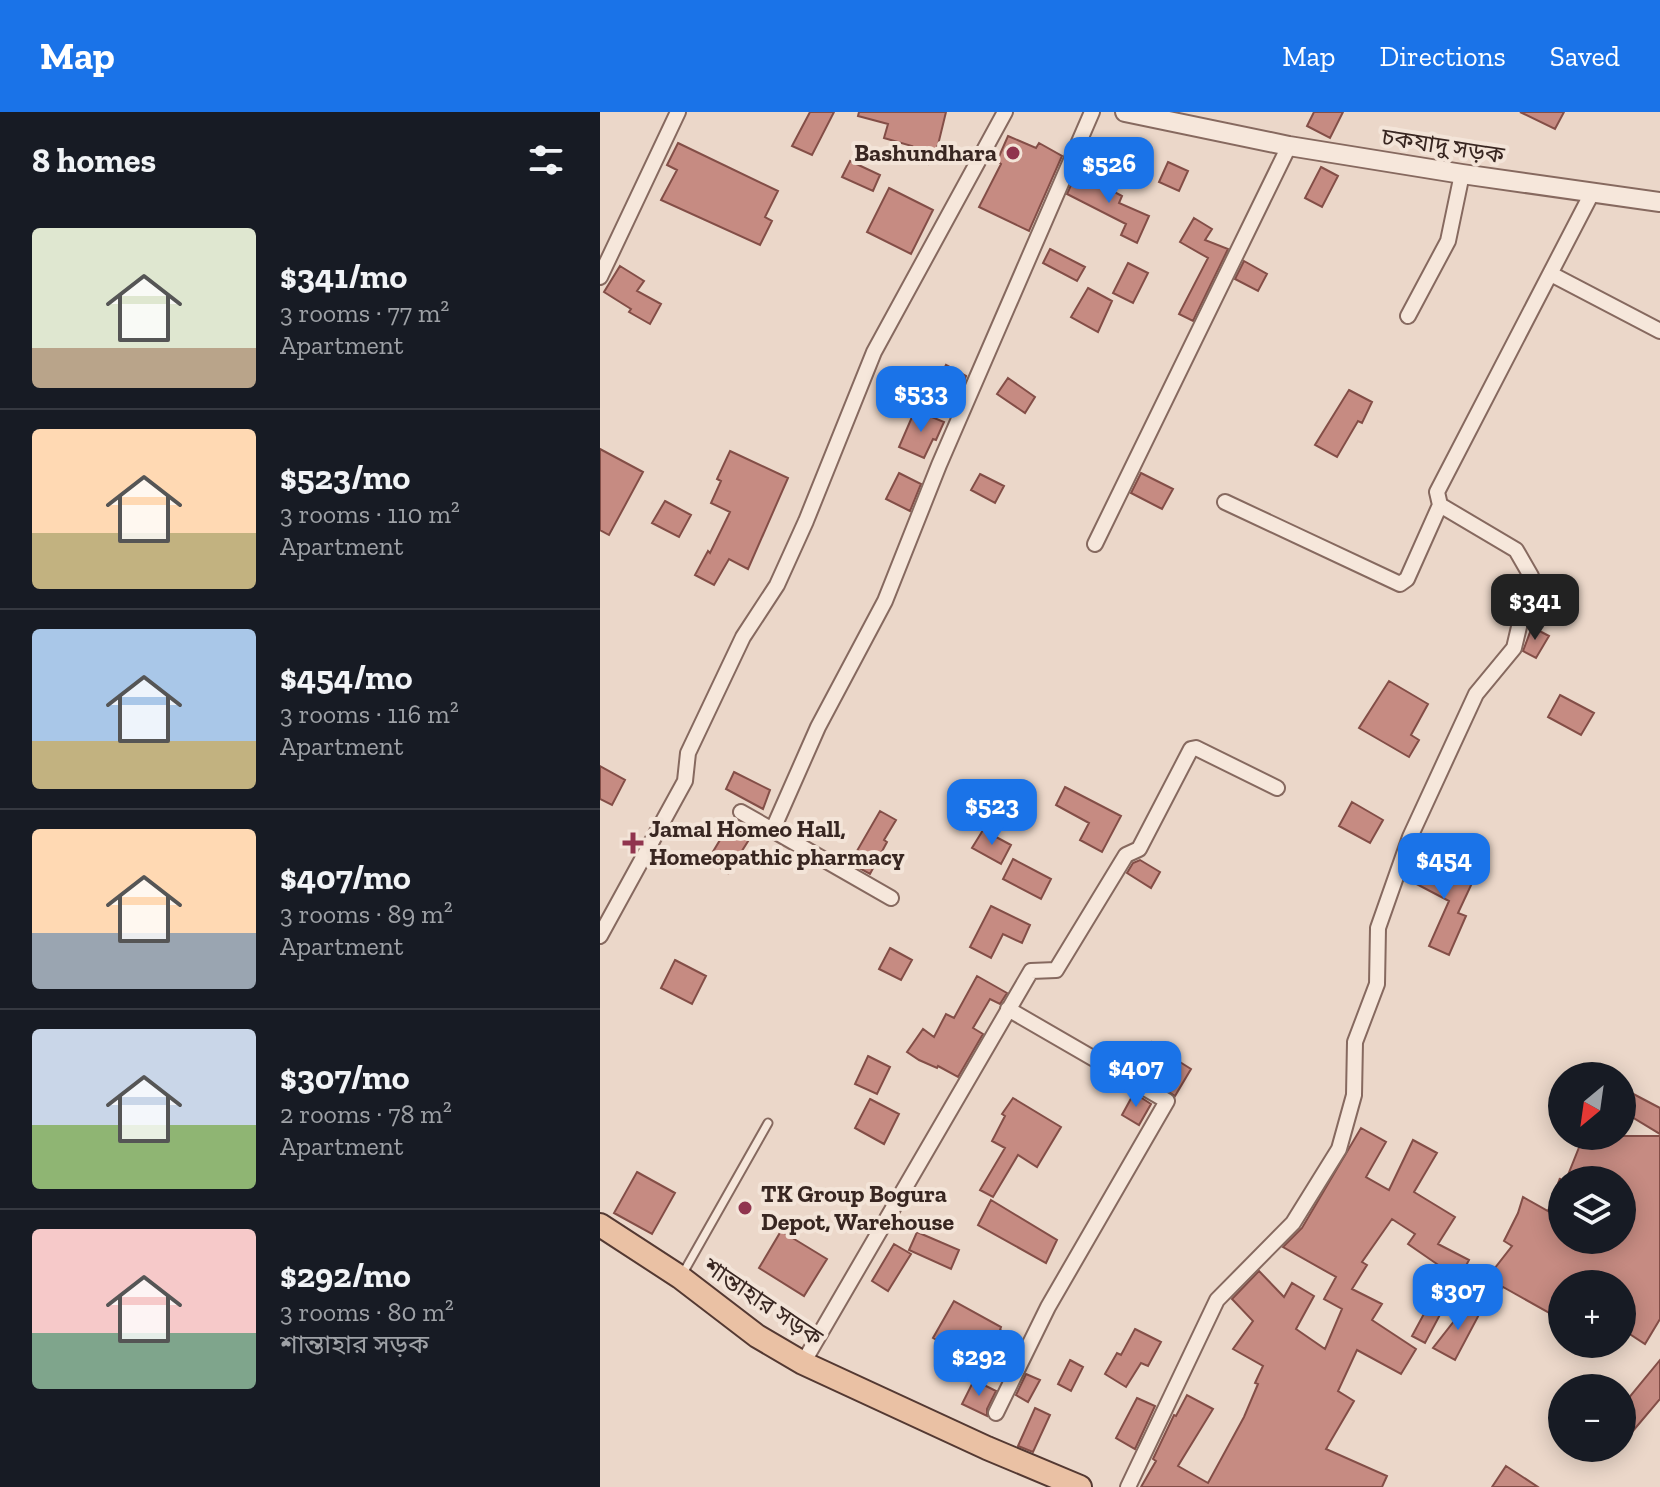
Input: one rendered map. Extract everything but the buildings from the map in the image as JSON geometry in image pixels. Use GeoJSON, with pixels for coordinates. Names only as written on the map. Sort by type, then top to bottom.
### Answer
{"type":"FeatureCollection","features":[{"type":"Feature","properties":{"kind":"main road","name":"শান্তাহার সড়ক"},"geometry":{"type":"LineString","coordinates":[[600,1225],[680,1277],[757,1336],[803,1363],[987,1448],[1080,1487]]}},
{"type":"Feature","properties":{"kind":"street"},"geometry":{"type":"LineString","coordinates":[[600,277],[678,112]]}},
{"type":"Feature","properties":{"kind":"street"},"geometry":{"type":"LineString","coordinates":[[600,936],[685,781],[688,753],[743,637],[777,585],[874,352],[1005,112]]}},
{"type":"Feature","properties":{"kind":"street"},"geometry":{"type":"LineString","coordinates":[[773,829],[818,727],[885,601],[939,465],[1092,112]]}},
{"type":"Feature","properties":{"kind":"street","name":"চকযাদু সড়ক"},"geometry":{"type":"LineString","coordinates":[[1125,112],[1289,146],[1660,202]]}},
{"type":"Feature","properties":{"kind":"street"},"geometry":{"type":"LineString","coordinates":[[1095,544],[1289,146]]}},
{"type":"Feature","properties":{"kind":"street"},"geometry":{"type":"LineString","coordinates":[[1408,316],[1448,241],[1462,174]]}},
{"type":"Feature","properties":{"kind":"street"},"geometry":{"type":"LineString","coordinates":[[1225,502],[1400,584],[1407,579],[1440,505],[1437,492],[1444,477],[1593,191]]}},
{"type":"Feature","properties":{"kind":"street"},"geometry":{"type":"LineString","coordinates":[[1551,274],[1660,331]]}},
{"type":"Feature","properties":{"kind":"street"},"geometry":{"type":"LineString","coordinates":[[1128,1487],[1217,1300],[1293,1223],[1339,1149],[1354,1095],[1355,1042],[1377,984],[1378,928],[1410,837],[1476,694],[1514,648],[1531,576],[1516,550],[1440,505]]}},
{"type":"Feature","properties":{"kind":"street"},"geometry":{"type":"LineString","coordinates":[[803,1363],[1031,971],[1056,970],[1126,855],[1139,849],[1191,749],[1196,748],[1277,788]]}},
{"type":"Feature","properties":{"kind":"street"},"geometry":{"type":"LineString","coordinates":[[741,812],[891,898]]}},
{"type":"Feature","properties":{"kind":"street"},"geometry":{"type":"LineString","coordinates":[[996,1413],[1048,1307],[1167,1101],[1008,1009]]}},
{"type":"Feature","properties":{"kind":"lane"},"geometry":{"type":"LineString","coordinates":[[680,1277],[768,1123]]}},
{"type":"Feature","properties":{"kind":"place","name":"Bashundhara"},"geometry":{"type":"Point","coordinates":[1013,153]}},
{"type":"Feature","properties":{"kind":"place","name":"Jamal Homeo Hall, Homeopathic pharmacy"},"geometry":{"type":"Point","coordinates":[633,843]}},
{"type":"Feature","properties":{"kind":"place","name":"TK Group Bogura Depot, Warehouse"},"geometry":{"type":"Point","coordinates":[745,1208]}}]}
